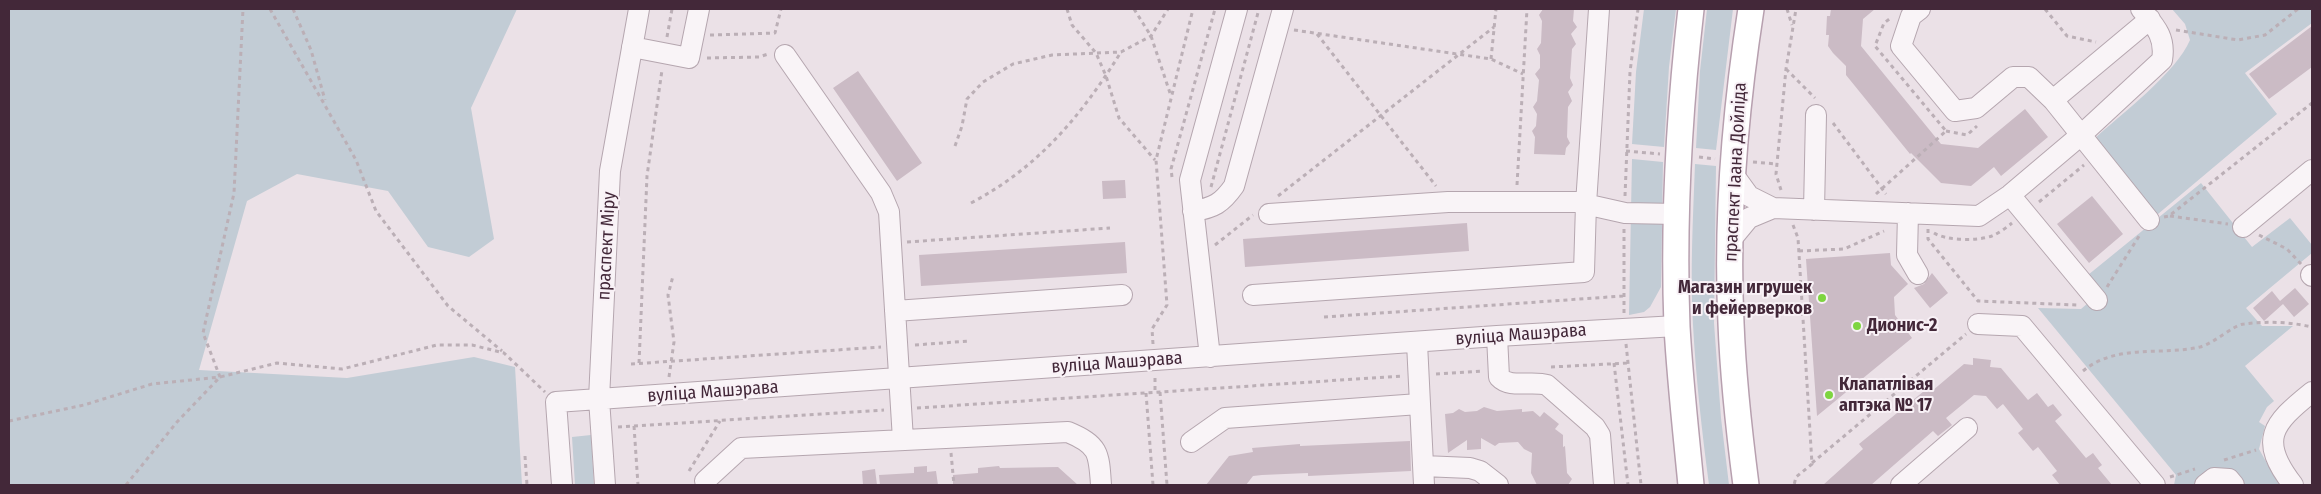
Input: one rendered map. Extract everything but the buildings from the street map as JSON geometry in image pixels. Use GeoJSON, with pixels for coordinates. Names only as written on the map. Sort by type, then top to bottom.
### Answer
{"type":"FeatureCollection","features":[{"type":"Feature","properties":{"kind":"main road"},"geometry":{"type":"LineString","coordinates":[[1691,9],[1684,69],[1677,214],[1677,326],[1691,485]]}},
{"type":"Feature","properties":{"kind":"main road","name":"праспект Іаана Дойліда"},"geometry":{"type":"LineString","coordinates":[[1746,485],[1737,416],[1731,322],[1730,241],[1741,74],[1751,9]]}},
{"type":"Feature","properties":{"kind":"street","name":"праспект Міру"},"geometry":{"type":"LineString","coordinates":[[605,485],[599,400],[610,171],[640,9]]}},
{"type":"Feature","properties":{"kind":"street"},"geometry":{"type":"LineString","coordinates":[[632,47],[689,58],[699,9]]}},
{"type":"Feature","properties":{"kind":"street"},"geometry":{"type":"LineString","coordinates":[[1210,357],[1199,257],[1201,210],[1190,180],[1237,9]]}},
{"type":"Feature","properties":{"kind":"street"},"geometry":{"type":"LineString","coordinates":[[1201,210],[1224,200],[1234,186],[1283,9]]}},
{"type":"Feature","properties":{"kind":"street"},"geometry":{"type":"LineString","coordinates":[[1252,295],[1584,272],[1586,204],[1599,9]]}},
{"type":"Feature","properties":{"kind":"street"},"geometry":{"type":"LineString","coordinates":[[1920,9],[1911,16],[1901,46],[1955,112],[1976,108],[2013,76],[2029,76],[2052,100],[2149,220]]}},
{"type":"Feature","properties":{"kind":"street"},"geometry":{"type":"LineString","coordinates":[[1730,241],[1749,218],[1780,209],[1979,216],[2010,195],[2081,135],[2162,60],[2164,46],[2149,18],[2052,100]]}},
{"type":"Feature","properties":{"kind":"street"},"geometry":{"type":"LineString","coordinates":[[786,55],[881,193],[889,212],[903,440]]}},
{"type":"Feature","properties":{"kind":"street"},"geometry":{"type":"LineString","coordinates":[[1814,210],[1822,112]]}},
{"type":"Feature","properties":{"kind":"street"},"geometry":{"type":"LineString","coordinates":[[1734,167],[1749,196],[1780,209]]}},
{"type":"Feature","properties":{"kind":"street"},"geometry":{"type":"LineString","coordinates":[[2242,227],[2312,170]]}},
{"type":"Feature","properties":{"kind":"street"},"geometry":{"type":"LineString","coordinates":[[2010,195],[2097,300]]}},
{"type":"Feature","properties":{"kind":"street"},"geometry":{"type":"LineString","coordinates":[[1269,207],[1448,202],[1576,202],[1625,213],[1677,214]]}},
{"type":"Feature","properties":{"kind":"street"},"geometry":{"type":"LineString","coordinates":[[1904,213],[1907,254],[1918,274]]}},
{"type":"Feature","properties":{"kind":"street"},"geometry":{"type":"LineString","coordinates":[[895,311],[1122,295]]}},
{"type":"Feature","properties":{"kind":"street"},"geometry":{"type":"LineString","coordinates":[[1978,324],[2022,326],[2155,485]]}},
{"type":"Feature","properties":{"kind":"street","name":"вуліца Машэрава"},"geometry":{"type":"LineString","coordinates":[[556,402],[1497,336],[1677,326]]}},
{"type":"Feature","properties":{"kind":"street"},"geometry":{"type":"LineString","coordinates":[[1497,336],[1499,377],[1504,382],[1539,382],[1547,385],[1595,427],[1600,435],[1604,485]]}},
{"type":"Feature","properties":{"kind":"street"},"geometry":{"type":"LineString","coordinates":[[1417,343],[1424,476],[1470,468],[1480,470],[1498,485]]}},
{"type":"Feature","properties":{"kind":"street"},"geometry":{"type":"LineString","coordinates":[[2293,485],[2279,467],[2271,445],[2276,429],[2290,410],[2312,392]]}},
{"type":"Feature","properties":{"kind":"street"},"geometry":{"type":"LineString","coordinates":[[556,402],[562,485]]}},
{"type":"Feature","properties":{"kind":"street"},"geometry":{"type":"LineString","coordinates":[[1191,442],[1225,418],[1419,404]]}},
{"type":"Feature","properties":{"kind":"street"},"geometry":{"type":"LineString","coordinates":[[1901,485],[1967,428]]}},
{"type":"Feature","properties":{"kind":"street"},"geometry":{"type":"LineString","coordinates":[[699,480],[741,448],[1068,432],[1087,440],[1099,457],[1101,485]]}},
{"type":"Feature","properties":{"kind":"street"},"geometry":{"type":"LineString","coordinates":[[2205,485],[2214,478],[2229,479],[2234,485]]}},
{"type":"Feature","properties":{"kind":"path"},"geometry":{"type":"LineString","coordinates":[[220,377],[203,333],[234,193],[243,9]]}},
{"type":"Feature","properties":{"kind":"path"},"geometry":{"type":"LineString","coordinates":[[270,9],[326,104],[356,160],[376,211],[448,306],[504,353],[556,402]]}},
{"type":"Feature","properties":{"kind":"path"},"geometry":{"type":"LineString","coordinates":[[293,9],[311,50],[326,104]]}},
{"type":"Feature","properties":{"kind":"path"},"geometry":{"type":"LineString","coordinates":[[638,363],[646,176],[672,9]]}},
{"type":"Feature","properties":{"kind":"path"},"geometry":{"type":"LineString","coordinates":[[668,29],[692,36],[775,33],[781,9]]}},
{"type":"Feature","properties":{"kind":"path"},"geometry":{"type":"LineString","coordinates":[[1067,9],[1072,25],[1096,53],[1106,76],[1119,118],[1156,160]]}},
{"type":"Feature","properties":{"kind":"path"},"geometry":{"type":"LineString","coordinates":[[1134,9],[1151,36],[1171,96]]}},
{"type":"Feature","properties":{"kind":"path"},"geometry":{"type":"LineString","coordinates":[[955,146],[962,126],[967,99],[983,82],[1013,64],[1052,55],[1121,52],[1151,36],[1168,9]]}},
{"type":"Feature","properties":{"kind":"path"},"geometry":{"type":"LineString","coordinates":[[1152,329],[1167,304],[1156,160],[1193,9]]}},
{"type":"Feature","properties":{"kind":"path"},"geometry":{"type":"LineString","coordinates":[[1201,210],[1212,180],[1259,9]]}},
{"type":"Feature","properties":{"kind":"path"},"geometry":{"type":"LineString","coordinates":[[1492,59],[1496,9]]}},
{"type":"Feature","properties":{"kind":"path"},"geometry":{"type":"LineString","coordinates":[[1517,202],[1527,9]]}},
{"type":"Feature","properties":{"kind":"path"},"geometry":{"type":"LineString","coordinates":[[1638,9],[1630,72],[1626,151],[1623,296],[1641,485]]}},
{"type":"Feature","properties":{"kind":"path"},"geometry":{"type":"LineString","coordinates":[[1787,9],[1793,28]]}},
{"type":"Feature","properties":{"kind":"path"},"geometry":{"type":"LineString","coordinates":[[1796,9],[1786,70],[1776,174],[1780,209],[1798,238],[1812,464]]}},
{"type":"Feature","properties":{"kind":"path"},"geometry":{"type":"LineString","coordinates":[[2045,9],[2067,36],[2118,46]]}},
{"type":"Feature","properties":{"kind":"path"},"geometry":{"type":"LineString","coordinates":[[2149,18],[2238,40],[2265,35],[2298,9]]}},
{"type":"Feature","properties":{"kind":"path"},"geometry":{"type":"LineString","coordinates":[[1896,14],[1884,23],[1875,46],[1946,131],[1967,134],[1982,122]]}},
{"type":"Feature","properties":{"kind":"path"},"geometry":{"type":"LineString","coordinates":[[1199,257],[1269,207],[1494,27]]}},
{"type":"Feature","properties":{"kind":"path"},"geometry":{"type":"LineString","coordinates":[[1294,30],[1492,59],[1523,74]]}},
{"type":"Feature","properties":{"kind":"path"},"geometry":{"type":"LineString","coordinates":[[1316,33],[1448,202]]}},
{"type":"Feature","properties":{"kind":"path"},"geometry":{"type":"LineString","coordinates":[[689,58],[759,57],[773,52],[786,55]]}},
{"type":"Feature","properties":{"kind":"path"},"geometry":{"type":"LineString","coordinates":[[972,203],[1000,188],[1053,144],[1094,94],[1121,52]]}},
{"type":"Feature","properties":{"kind":"path"},"geometry":{"type":"LineString","coordinates":[[1786,70],[1822,112],[1882,189],[1904,213]]}},
{"type":"Feature","properties":{"kind":"path"},"geometry":{"type":"LineString","coordinates":[[1928,229],[1928,239],[1978,301],[2079,305],[2097,300],[2115,277],[2149,220],[2169,216],[2312,103]]}},
{"type":"Feature","properties":{"kind":"path"},"geometry":{"type":"LineString","coordinates":[[1882,189],[1946,131]]}},
{"type":"Feature","properties":{"kind":"path"},"geometry":{"type":"LineString","coordinates":[[1626,151],[1679,156],[1734,167],[1777,164]]}},
{"type":"Feature","properties":{"kind":"path"},"geometry":{"type":"LineString","coordinates":[[891,243],[1110,228]]}},
{"type":"Feature","properties":{"kind":"path"},"geometry":{"type":"LineString","coordinates":[[666,395],[674,342],[668,295],[673,276]]}},
{"type":"Feature","properties":{"kind":"path"},"geometry":{"type":"LineString","coordinates":[[1324,317],[1623,296]]}},
{"type":"Feature","properties":{"kind":"path"},"geometry":{"type":"LineString","coordinates":[[2069,383],[2087,368],[2110,357],[2128,352],[2163,351],[2201,346],[2220,338],[2242,324],[2295,323],[2312,328]]}},
{"type":"Feature","properties":{"kind":"path"},"geometry":{"type":"LineString","coordinates":[[1794,485],[1796,477],[1978,324]]}},
{"type":"Feature","properties":{"kind":"path"},"geometry":{"type":"LineString","coordinates":[[631,364],[969,341]]}},
{"type":"Feature","properties":{"kind":"path"},"geometry":{"type":"LineString","coordinates":[[9,420],[84,406],[152,384],[220,377],[277,363],[342,369],[437,345],[472,345],[504,353]]}},
{"type":"Feature","properties":{"kind":"path"},"geometry":{"type":"LineString","coordinates":[[1547,367],[1628,362]]}},
{"type":"Feature","properties":{"kind":"path"},"geometry":{"type":"LineString","coordinates":[[1614,363],[1628,485]]}},
{"type":"Feature","properties":{"kind":"path"},"geometry":{"type":"LineString","coordinates":[[638,485],[634,426],[1499,370]]}},
{"type":"Feature","properties":{"kind":"path"},"geometry":{"type":"LineString","coordinates":[[126,485],[177,422],[220,377]]}},
{"type":"Feature","properties":{"kind":"path"},"geometry":{"type":"LineString","coordinates":[[1160,392],[1166,485]]}},
{"type":"Feature","properties":{"kind":"path"},"geometry":{"type":"LineString","coordinates":[[1146,393],[1153,485]]}},
{"type":"Feature","properties":{"kind":"path"},"geometry":{"type":"LineString","coordinates":[[699,480],[687,473],[720,420]]}},
{"type":"Feature","properties":{"kind":"path"},"geometry":{"type":"LineString","coordinates":[[950,438],[954,485]]}},
{"type":"Feature","properties":{"kind":"path"},"geometry":{"type":"LineString","coordinates":[[525,456],[527,485]]}},
{"type":"Feature","properties":{"kind":"shaded area"},"geometry":{"type":"Polygon","coordinates":[[[9,9],[517,9],[471,108],[494,239],[469,257],[428,247],[388,191],[297,174],[247,201],[199,370],[347,378],[474,357],[515,367],[522,485],[9,485],[9,9]]]}},
{"type":"Feature","properties":{"kind":"shaded area"},"geometry":{"type":"Polygon","coordinates":[[[1644,9],[1676,9],[1669,67],[1664,147],[1632,144],[1636,72],[1644,9]]]}},
{"type":"Feature","properties":{"kind":"shaded area"},"geometry":{"type":"Polygon","coordinates":[[[1707,9],[1733,9],[1716,150],[1696,148],[1700,71],[1707,9]]]}},
{"type":"Feature","properties":{"kind":"shaded area"},"geometry":{"type":"Polygon","coordinates":[[[2172,9],[2312,9],[2312,23],[2245,73],[2277,114],[2158,214],[2093,140],[2161,79],[2183,53],[2190,40],[2185,24],[2172,9]]]}},
{"type":"Feature","properties":{"kind":"shaded area"},"geometry":{"type":"Polygon","coordinates":[[[1632,159],[1663,162],[1661,287],[1650,307],[1644,312],[1629,315],[1632,159]]]}},
{"type":"Feature","properties":{"kind":"shaded area"},"geometry":{"type":"Polygon","coordinates":[[[1695,164],[1716,166],[1714,323],[1721,418],[1729,485],[1709,485],[1700,405],[1692,305],[1695,164]]]}},
{"type":"Feature","properties":{"kind":"shaded area"},"geometry":{"type":"Polygon","coordinates":[[[2201,183],[2252,247],[2290,218],[2312,245],[2312,253],[2246,308],[2262,326],[2293,326],[2245,366],[2274,401],[2267,407],[2259,422],[2265,426],[2259,449],[2279,485],[2174,485],[2176,475],[2038,308],[2081,309],[2101,292],[2088,275],[2201,183]]]}},
{"type":"Feature","properties":{"kind":"shaded area"},"geometry":{"type":"Polygon","coordinates":[[[591,435],[594,485],[575,485],[572,437],[591,435]]]}},
{"type":"Feature","properties":{"kind":"place","name":"Магазин игрушек и фейерверков"},"geometry":{"type":"Point","coordinates":[1822,298]}},
{"type":"Feature","properties":{"kind":"place","name":"Дионис-2"},"geometry":{"type":"Point","coordinates":[1857,326]}},
{"type":"Feature","properties":{"kind":"place","name":"Клапатлівая аптэка № 17"},"geometry":{"type":"Point","coordinates":[1829,395]}}]}
